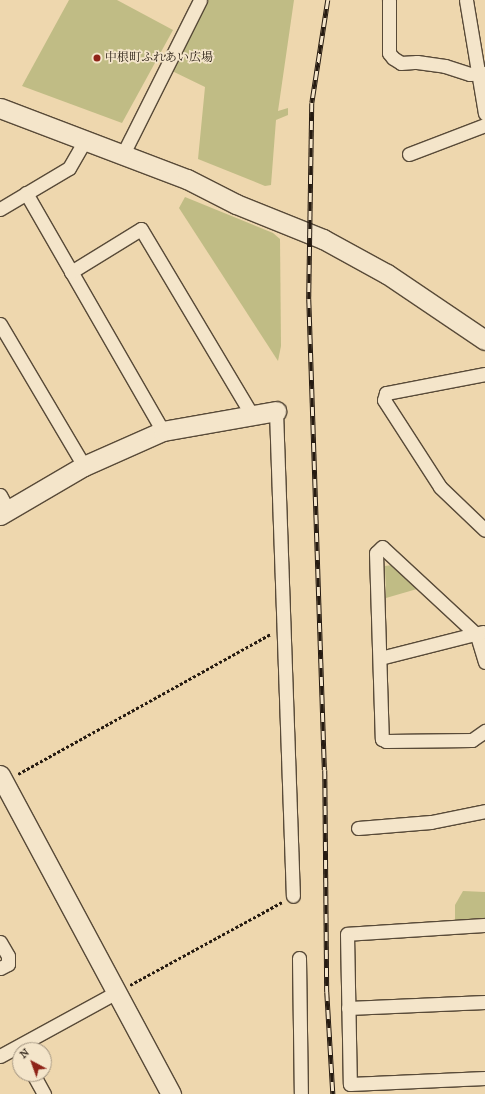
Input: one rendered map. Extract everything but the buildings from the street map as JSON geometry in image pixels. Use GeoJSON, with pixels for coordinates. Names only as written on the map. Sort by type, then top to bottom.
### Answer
{"type":"FeatureCollection","features":[{"type":"Feature","properties":{"kind":"street"},"geometry":{"type":"LineString","coordinates":[[123,154],[200,0]]}},
{"type":"Feature","properties":{"kind":"street"},"geometry":{"type":"LineString","coordinates":[[389,0],[389,54],[393,58],[401,63],[424,63],[482,74]]}},
{"type":"Feature","properties":{"kind":"street"},"geometry":{"type":"LineString","coordinates":[[466,0],[482,74],[485,114]]}},
{"type":"Feature","properties":{"kind":"street"},"geometry":{"type":"LineString","coordinates":[[0,108],[187,179],[236,204],[354,255],[485,340]]}},
{"type":"Feature","properties":{"kind":"street"},"geometry":{"type":"LineString","coordinates":[[409,154],[485,125]]}},
{"type":"Feature","properties":{"kind":"street"},"geometry":{"type":"LineString","coordinates":[[0,209],[69,168],[85,140]]}},
{"type":"Feature","properties":{"kind":"street"},"geometry":{"type":"LineString","coordinates":[[26,194],[163,432]]}},
{"type":"Feature","properties":{"kind":"street"},"geometry":{"type":"LineString","coordinates":[[71,272],[141,229],[252,415]]}},
{"type":"Feature","properties":{"kind":"street"},"geometry":{"type":"LineString","coordinates":[[0,324],[84,466]]}},
{"type":"Feature","properties":{"kind":"street"},"geometry":{"type":"LineString","coordinates":[[485,374],[386,393],[384,400],[440,487],[485,530]]}},
{"type":"Feature","properties":{"kind":"street"},"geometry":{"type":"LineString","coordinates":[[3,507],[84,466],[163,432],[276,411],[293,896]]}},
{"type":"Feature","properties":{"kind":"street"},"geometry":{"type":"LineString","coordinates":[[485,662],[481,633],[382,547],[376,553],[382,739],[386,741],[472,740],[485,731]]}},
{"type":"Feature","properties":{"kind":"street"},"geometry":{"type":"LineString","coordinates":[[380,658],[481,633]]}},
{"type":"Feature","properties":{"kind":"street"},"geometry":{"type":"LineString","coordinates":[[1,781],[117,992],[168,1093]]}},
{"type":"Feature","properties":{"kind":"street"},"geometry":{"type":"LineString","coordinates":[[358,828],[430,822],[485,811]]}},
{"type":"Feature","properties":{"kind":"street"},"geometry":{"type":"LineString","coordinates":[[485,925],[347,934],[350,1084],[380,1088],[485,1078]]}},
{"type":"Feature","properties":{"kind":"street"},"geometry":{"type":"LineString","coordinates":[[0,942],[8,956],[8,964],[0,968]]}},
{"type":"Feature","properties":{"kind":"street"},"geometry":{"type":"LineString","coordinates":[[299,958],[301,1094]]}},
{"type":"Feature","properties":{"kind":"street"},"geometry":{"type":"LineString","coordinates":[[31,1042],[117,992]]}},
{"type":"Feature","properties":{"kind":"street"},"geometry":{"type":"LineString","coordinates":[[348,1008],[485,1002]]}},
{"type":"Feature","properties":{"kind":"street"},"geometry":{"type":"LineString","coordinates":[[0,1056],[12,1052]]}},
{"type":"Feature","properties":{"kind":"street"},"geometry":{"type":"LineString","coordinates":[[37,1082],[44,1094]]}},
{"type":"Feature","properties":{"kind":"path"},"geometry":{"type":"LineString","coordinates":[[1,781],[283,627]]}},
{"type":"Feature","properties":{"kind":"path"},"geometry":{"type":"LineString","coordinates":[[117,992],[293,896]]}},
{"type":"Feature","properties":{"kind":"shaded area","name":"中根町ふれあい広場"},"geometry":{"type":"Polygon","coordinates":[[[69,0],[117,0],[173,30],[122,123],[22,86],[69,0]]]}},
{"type":"Feature","properties":{"kind":"shaded area"},"geometry":{"type":"Polygon","coordinates":[[[208,0],[294,0],[278,111],[288,108],[288,115],[276,120],[271,185],[265,186],[198,159],[205,87],[170,70],[208,0]]]}},
{"type":"Feature","properties":{"kind":"shaded area"},"geometry":{"type":"Polygon","coordinates":[[[185,197],[273,233],[280,239],[281,346],[278,361],[179,208],[185,197]]]}},
{"type":"Feature","properties":{"kind":"shaded area"},"geometry":{"type":"Polygon","coordinates":[[[392,565],[417,589],[386,598],[385,566],[392,565]]]}},
{"type":"Feature","properties":{"kind":"shaded area"},"geometry":{"type":"Polygon","coordinates":[[[463,891],[485,892],[485,921],[455,922],[455,905],[463,891]]]}},
{"type":"Feature","properties":{"kind":"railway"},"geometry":{"type":"LineString","coordinates":[[328,0],[312,103],[309,299],[325,770],[327,992],[333,1094]]}},
{"type":"Feature","properties":{"kind":"place","name":"中根町ふれあい広場"},"geometry":{"type":"Point","coordinates":[97,58]}}]}
